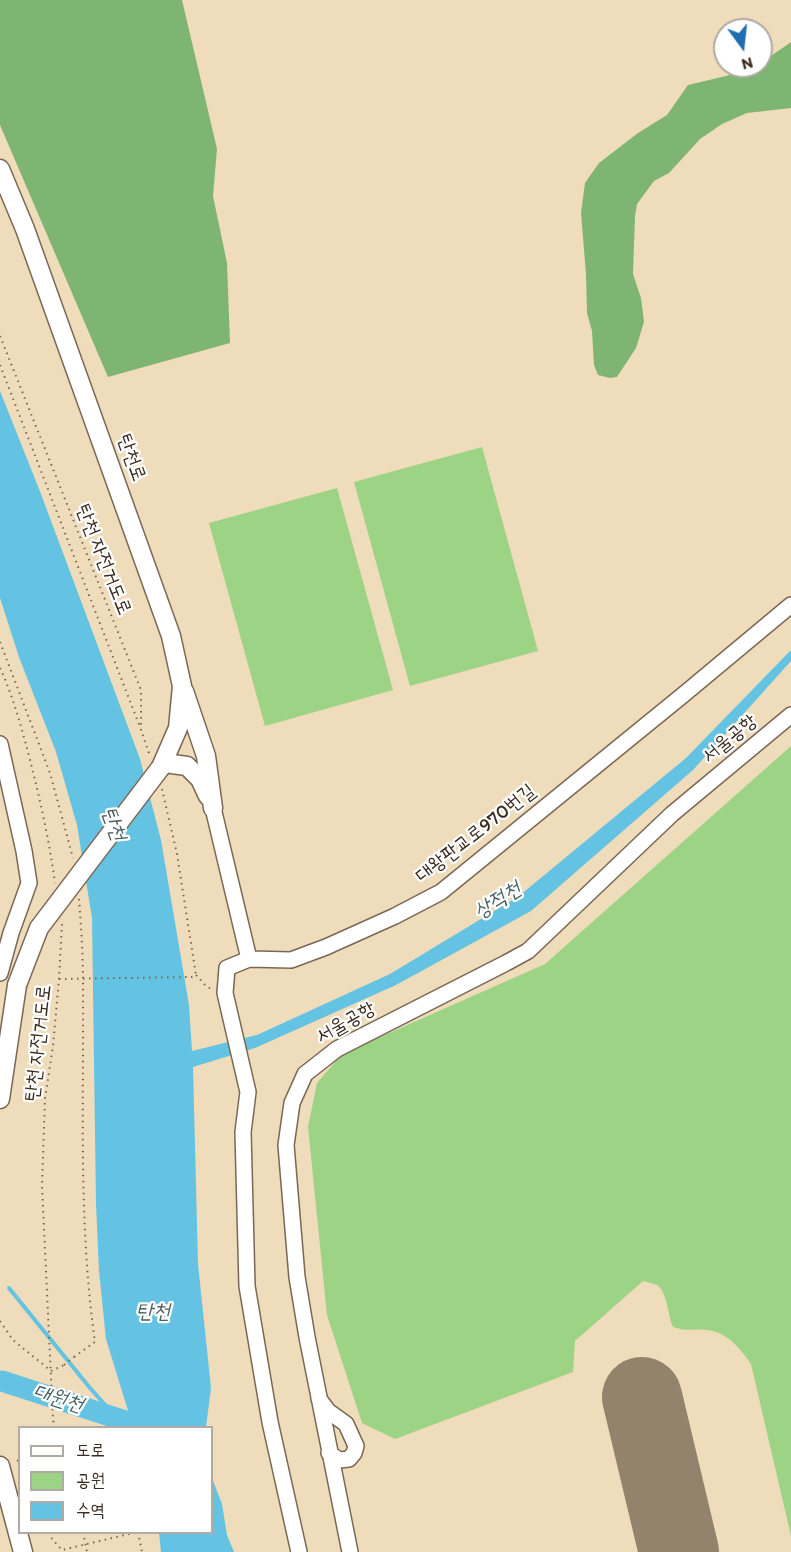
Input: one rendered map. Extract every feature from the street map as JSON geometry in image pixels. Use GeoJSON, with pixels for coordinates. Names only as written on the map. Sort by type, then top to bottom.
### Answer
{"type":"FeatureCollection","features":[{"type":"Feature","properties":{"kind":"main road","name":"탄천로"},"geometry":{"type":"LineString","coordinates":[[0,169],[25,229],[171,636],[182,686],[178,728],[159,768],[39,928],[17,985],[0,1099]]}},
{"type":"Feature","properties":{"kind":"main road"},"geometry":{"type":"LineString","coordinates":[[182,686],[206,756],[213,808]]}},
{"type":"Feature","properties":{"kind":"main road"},"geometry":{"type":"LineString","coordinates":[[159,768],[187,766],[200,779],[213,808]]}},
{"type":"Feature","properties":{"kind":"main road"},"geometry":{"type":"LineString","coordinates":[[8,1466],[18,1523]]}},
{"type":"Feature","properties":{"kind":"main road"},"geometry":{"type":"LineString","coordinates":[[20,1534],[23,1552]]}},
{"type":"Feature","properties":{"kind":"street","name":"대왕판교로970번길"},"geometry":{"type":"LineString","coordinates":[[249,959],[291,960],[395,916],[441,892],[791,605]]}},
{"type":"Feature","properties":{"kind":"street","name":"서울공항"},"geometry":{"type":"LineString","coordinates":[[350,1552],[329,1453],[297,1277],[286,1145],[292,1103],[305,1074],[337,1049],[528,951],[672,814],[791,715]]}},
{"type":"Feature","properties":{"kind":"street"},"geometry":{"type":"LineString","coordinates":[[0,744],[24,851],[28,883],[0,973]]}},
{"type":"Feature","properties":{"kind":"street"},"geometry":{"type":"LineString","coordinates":[[213,808],[249,959],[227,968],[225,993],[248,1092],[243,1132],[246,1286],[270,1422],[299,1552]]}},
{"type":"Feature","properties":{"kind":"street"},"geometry":{"type":"LineString","coordinates":[[319,1399],[328,1411],[346,1424],[356,1446],[349,1460],[339,1460],[329,1453]]}},
{"type":"Feature","properties":{"kind":"path","name":"탄천 자전거도로"},"geometry":{"type":"LineString","coordinates":[[0,336],[141,690],[141,730],[159,768],[177,854],[196,975]]}},
{"type":"Feature","properties":{"kind":"path"},"geometry":{"type":"LineString","coordinates":[[0,365],[141,730]]}},
{"type":"Feature","properties":{"kind":"path"},"geometry":{"type":"LineString","coordinates":[[0,642],[50,773],[73,859]]}},
{"type":"Feature","properties":{"kind":"path"},"geometry":{"type":"LineString","coordinates":[[0,668],[19,718],[41,800],[55,884]]}},
{"type":"Feature","properties":{"kind":"path"},"geometry":{"type":"LineString","coordinates":[[0,1321],[13,1340],[51,1371],[64,1365],[95,1342],[89,1303],[83,1202],[83,979],[79,892]]}},
{"type":"Feature","properties":{"kind":"path","name":"탄천 자전거도로"},"geometry":{"type":"LineString","coordinates":[[54,1426],[42,1186],[45,1110],[59,979],[62,926],[60,916]]}},
{"type":"Feature","properties":{"kind":"path"},"geometry":{"type":"LineString","coordinates":[[59,979],[192,977],[196,975],[207,987],[225,993]]}},
{"type":"Feature","properties":{"kind":"path"},"geometry":{"type":"LineString","coordinates":[[51,1534],[62,1550],[133,1534]]}},
{"type":"Feature","properties":{"kind":"path"},"geometry":{"type":"LineString","coordinates":[[82,1534],[87,1552]]}},
{"type":"Feature","properties":{"kind":"path"},"geometry":{"type":"LineString","coordinates":[[137,1534],[142,1552]]}},
{"type":"Feature","properties":{"kind":"green space"},"geometry":{"type":"Polygon","coordinates":[[[0,0],[182,0],[217,149],[213,196],[227,263],[230,343],[108,377],[0,125],[0,0]]]}},
{"type":"Feature","properties":{"kind":"green space"},"geometry":{"type":"Polygon","coordinates":[[[791,42],[791,108],[747,113],[722,124],[700,139],[669,173],[654,181],[637,204],[633,274],[641,298],[644,322],[636,348],[617,377],[598,375],[594,365],[592,331],[587,313],[581,213],[585,183],[599,163],[638,133],[667,115],[688,85],[718,78],[773,78],[773,55],[791,42]]]}},
{"type":"Feature","properties":{"kind":"green space"},"geometry":{"type":"Polygon","coordinates":[[[482,447],[538,651],[410,686],[354,482],[482,447]]]}},
{"type":"Feature","properties":{"kind":"green space"},"geometry":{"type":"Polygon","coordinates":[[[337,488],[393,690],[265,726],[209,523],[337,488]]]}},
{"type":"Feature","properties":{"kind":"green space"},"geometry":{"type":"Polygon","coordinates":[[[791,746],[791,1536],[751,1364],[738,1347],[721,1334],[714,1331],[673,1327],[660,1288],[643,1281],[575,1341],[573,1372],[395,1439],[362,1423],[327,1315],[308,1127],[317,1083],[342,1054],[545,964],[791,746]]]}},
{"type":"Feature","properties":{"kind":"water","name":"탄천"},"geometry":{"type":"Polygon","coordinates":[[[0,391],[140,759],[161,840],[189,1005],[192,1051],[257,1035],[390,974],[519,896],[686,758],[791,650],[791,661],[693,770],[531,911],[396,985],[255,1048],[193,1067],[198,1264],[211,1388],[206,1426],[133,1426],[106,1339],[99,1271],[96,1204],[92,918],[77,825],[56,752],[19,657],[0,598],[0,391]]]}},
{"type":"Feature","properties":{"kind":"water"},"geometry":{"type":"Polygon","coordinates":[[[213,1481],[222,1504],[227,1535],[234,1552],[161,1552],[159,1534],[213,1534],[213,1481]]]}},
{"type":"Feature","properties":{"kind":"waterway"},"geometry":{"type":"LineString","coordinates":[[9,1288],[115,1416]]}},
{"type":"Feature","properties":{"kind":"waterway","name":"대원천"},"geometry":{"type":"LineString","coordinates":[[2,1381],[141,1426]]}},
{"type":"Feature","properties":{"kind":"runway"},"geometry":{"type":"LineString","coordinates":[[642,1397],[679,1552]]}},
{"type":"Feature","properties":{"kind":"water label","name":"상적천"},"geometry":{"type":"Point","coordinates":[498,901]}}]}
